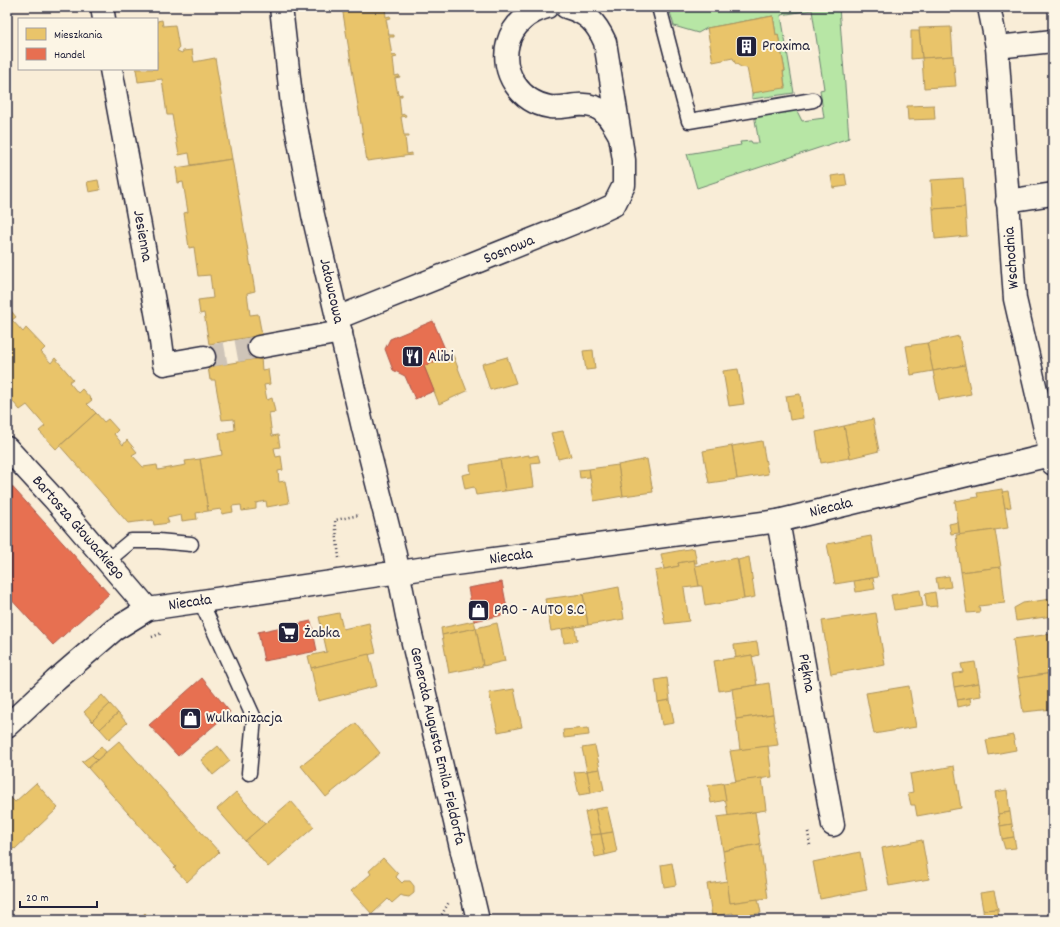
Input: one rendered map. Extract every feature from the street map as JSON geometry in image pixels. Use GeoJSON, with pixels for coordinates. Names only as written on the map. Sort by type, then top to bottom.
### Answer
{"type":"FeatureCollection","features":[{"type":"Feature","properties":{"kind":"street"},"geometry":{"type":"LineString","coordinates":[[102,7],[104,18]]}},
{"type":"Feature","properties":{"kind":"street","name":"Jałowcowa"},"geometry":{"type":"LineString","coordinates":[[281,7],[292,105],[313,215],[363,428],[385,511],[399,572]]}},
{"type":"Feature","properties":{"kind":"street","name":"Sosnowa"},"geometry":{"type":"LineString","coordinates":[[547,7],[535,11],[523,19],[514,30],[508,43],[506,57],[508,71],[514,84],[524,95],[536,103],[550,107],[565,107],[581,104],[597,108],[611,120],[620,137]]}},
{"type":"Feature","properties":{"kind":"street","name":"Sosnowa"},"geometry":{"type":"LineString","coordinates":[[339,325],[614,205],[624,185],[624,160],[605,42],[599,29],[590,18],[577,10],[566,7]]}},
{"type":"Feature","properties":{"kind":"street","name":"Wschodnia"},"geometry":{"type":"LineString","coordinates":[[989,7],[997,47],[1015,298],[1052,459]]}},
{"type":"Feature","properties":{"kind":"street"},"geometry":{"type":"LineString","coordinates":[[997,47],[1053,41]]}},
{"type":"Feature","properties":{"kind":"street","name":"Jesienna"},"geometry":{"type":"LineString","coordinates":[[111,70],[160,334],[164,364],[204,357]]}},
{"type":"Feature","properties":{"kind":"street"},"geometry":{"type":"LineString","coordinates":[[1007,201],[1053,194]]}},
{"type":"Feature","properties":{"kind":"street"},"geometry":{"type":"LineString","coordinates":[[259,347],[339,325]]}},
{"type":"Feature","properties":{"kind":"street","name":"Bartosza Głowackiego"},"geometry":{"type":"LineString","coordinates":[[7,448],[54,499],[148,609]]}},
{"type":"Feature","properties":{"kind":"street","name":"Niecała"},"geometry":{"type":"LineString","coordinates":[[7,726],[55,681],[114,630],[148,609],[399,572],[778,521],[1052,459]]}},
{"type":"Feature","properties":{"kind":"street","name":"Piękna"},"geometry":{"type":"LineString","coordinates":[[778,521],[834,825]]}},
{"type":"Feature","properties":{"kind":"street","name":"Generała Augusta Emila Fieldorfa"},"geometry":{"type":"LineString","coordinates":[[399,572],[409,626],[477,919]]}},
{"type":"Feature","properties":{"kind":"lane"},"geometry":{"type":"LineString","coordinates":[[659,7],[689,121],[813,100]]}},
{"type":"Feature","properties":{"kind":"lane"},"geometry":{"type":"LineString","coordinates":[[107,561],[131,540],[191,544]]}},
{"type":"Feature","properties":{"kind":"lane"},"geometry":{"type":"LineString","coordinates":[[201,602],[254,718],[250,773]]}},
{"type":"Feature","properties":{"kind":"path"},"geometry":{"type":"LineString","coordinates":[[343,580],[339,560],[336,520],[385,511]]}},
{"type":"Feature","properties":{"kind":"path"},"geometry":{"type":"LineString","coordinates":[[808,830],[810,845]]}},
{"type":"Feature","properties":{"kind":"green space"},"geometry":{"type":"Polygon","coordinates":[[[695,7],[839,7],[849,138],[697,188],[687,154],[741,145],[740,142],[751,141],[752,143],[759,143],[755,114],[794,109],[797,111],[802,121],[824,118],[820,90],[824,89],[812,10],[781,15],[794,93],[752,99],[752,93],[785,87],[783,71],[785,71],[773,16],[707,28],[698,33],[674,26],[670,12],[695,7]]]}},
{"type":"Feature","properties":{"kind":"building: Mieszkania"},"geometry":{"type":"Polygon","coordinates":[[[342,7],[385,7],[386,17],[390,16],[391,18],[386,19],[389,35],[394,35],[394,37],[389,37],[392,56],[396,55],[397,57],[393,58],[395,76],[399,75],[400,77],[395,78],[398,95],[402,94],[402,96],[399,96],[401,115],[405,114],[406,116],[401,117],[404,135],[409,135],[409,137],[405,137],[407,154],[412,153],[412,155],[367,161],[342,7]]]}},
{"type":"Feature","properties":{"kind":"building: Mieszkania","name":"Proxima"},"geometry":{"type":"Polygon","coordinates":[[[773,16],[785,71],[783,71],[785,88],[752,93],[747,68],[741,67],[735,63],[733,58],[713,62],[707,28],[773,16]]]}},
{"type":"Feature","properties":{"kind":"building: Mieszkania"},"geometry":{"type":"Polygon","coordinates":[[[162,20],[163,26],[175,25],[179,48],[177,51],[182,53],[183,51],[192,50],[194,62],[215,58],[232,159],[191,165],[189,153],[179,155],[172,115],[167,115],[162,79],[138,82],[136,70],[158,70],[158,21],[162,20]]]}},
{"type":"Feature","properties":{"kind":"building: Mieszkania"},"geometry":{"type":"Polygon","coordinates":[[[951,27],[953,56],[922,58],[919,28],[951,27]]]}},
{"type":"Feature","properties":{"kind":"building: Mieszkania"},"geometry":{"type":"Polygon","coordinates":[[[911,31],[919,31],[922,58],[911,59],[911,31]]]}},
{"type":"Feature","properties":{"kind":"building: Mieszkania"},"geometry":{"type":"Polygon","coordinates":[[[953,56],[956,86],[924,88],[922,58],[953,56]]]}},
{"type":"Feature","properties":{"kind":"building: Mieszkania"},"geometry":{"type":"Polygon","coordinates":[[[934,105],[935,119],[908,120],[907,106],[934,105]]]}},
{"type":"Feature","properties":{"kind":"building: Mieszkania"},"geometry":{"type":"Polygon","coordinates":[[[232,159],[255,291],[247,293],[250,315],[258,314],[262,335],[209,344],[204,313],[200,314],[198,300],[213,298],[210,275],[198,276],[194,247],[189,248],[184,213],[188,212],[183,182],[178,183],[176,168],[232,159]]]}},
{"type":"Feature","properties":{"kind":"building: Mieszkania"},"geometry":{"type":"Polygon","coordinates":[[[845,174],[847,186],[833,188],[831,176],[845,174]]]}},
{"type":"Feature","properties":{"kind":"building: Mieszkania"},"geometry":{"type":"Polygon","coordinates":[[[963,178],[965,207],[933,209],[931,180],[963,178]]]}},
{"type":"Feature","properties":{"kind":"building: Mieszkania"},"geometry":{"type":"Polygon","coordinates":[[[98,180],[100,190],[89,192],[87,182],[98,180]]]}},
{"type":"Feature","properties":{"kind":"building: Mieszkania"},"geometry":{"type":"Polygon","coordinates":[[[965,207],[967,236],[935,239],[933,209],[965,207]]]}},
{"type":"Feature","properties":{"kind":"building: Mieszkania"},"geometry":{"type":"Polygon","coordinates":[[[8,307],[16,317],[12,320],[23,332],[26,328],[45,348],[41,352],[51,363],[55,358],[73,379],[69,382],[78,393],[82,389],[92,400],[87,404],[96,413],[56,449],[39,431],[45,426],[27,405],[20,410],[7,395],[8,307]]]}},
{"type":"Feature","properties":{"kind":"building: Mieszkania"},"geometry":{"type":"Polygon","coordinates":[[[959,336],[965,365],[933,371],[927,343],[959,336]]]}},
{"type":"Feature","properties":{"kind":"building: Mieszkania"},"geometry":{"type":"Polygon","coordinates":[[[927,343],[933,371],[911,375],[906,346],[927,343]]]}},
{"type":"Feature","properties":{"kind":"building: Mieszkania"},"geometry":{"type":"Polygon","coordinates":[[[593,350],[595,369],[586,370],[583,351],[593,350]]]}},
{"type":"Feature","properties":{"kind":"building: Mieszkania"},"geometry":{"type":"Polygon","coordinates":[[[453,355],[467,391],[439,404],[424,366],[453,355]]]}},
{"type":"Feature","properties":{"kind":"building: Mieszkania"},"geometry":{"type":"Polygon","coordinates":[[[507,357],[516,383],[490,390],[482,364],[507,357]]]}},
{"type":"Feature","properties":{"kind":"building: Mieszkania"},"geometry":{"type":"Polygon","coordinates":[[[261,358],[262,370],[268,369],[270,384],[264,385],[267,400],[272,398],[275,412],[269,413],[272,436],[278,435],[280,447],[274,448],[276,457],[281,456],[283,470],[278,471],[279,482],[285,481],[289,503],[267,507],[266,501],[256,503],[256,509],[242,511],[241,505],[232,506],[233,512],[222,514],[221,509],[208,511],[200,459],[222,455],[219,433],[235,430],[234,419],[222,420],[215,380],[210,380],[208,367],[261,358]]]}},
{"type":"Feature","properties":{"kind":"building: Mieszkania"},"geometry":{"type":"Polygon","coordinates":[[[965,365],[971,394],[939,400],[933,371],[965,365]]]}},
{"type":"Feature","properties":{"kind":"building: Mieszkania"},"geometry":{"type":"Polygon","coordinates":[[[738,369],[744,404],[729,406],[723,371],[738,369]]]}},
{"type":"Feature","properties":{"kind":"building: Mieszkania"},"geometry":{"type":"Polygon","coordinates":[[[800,394],[803,418],[790,420],[786,396],[800,394]]]}},
{"type":"Feature","properties":{"kind":"building: Mieszkania"},"geometry":{"type":"Polygon","coordinates":[[[96,413],[104,422],[108,419],[118,430],[114,434],[123,445],[127,440],[137,452],[132,455],[143,467],[157,465],[158,470],[186,465],[185,461],[200,459],[208,511],[196,513],[197,519],[182,521],[181,515],[167,518],[169,523],[154,525],[153,520],[128,523],[60,446],[96,413]]]}},
{"type":"Feature","properties":{"kind":"building: Mieszkania"},"geometry":{"type":"Polygon","coordinates":[[[873,419],[879,451],[850,458],[844,426],[873,419]]]}},
{"type":"Feature","properties":{"kind":"building: Mieszkania"},"geometry":{"type":"Polygon","coordinates":[[[844,426],[850,458],[821,463],[816,432],[844,426]]]}},
{"type":"Feature","properties":{"kind":"building: Mieszkania"},"geometry":{"type":"Polygon","coordinates":[[[563,431],[571,456],[558,459],[551,433],[563,431]]]}},
{"type":"Feature","properties":{"kind":"building: Mieszkania"},"geometry":{"type":"Polygon","coordinates":[[[762,441],[768,474],[737,479],[732,446],[762,441]]]}},
{"type":"Feature","properties":{"kind":"building: Mieszkania"},"geometry":{"type":"Polygon","coordinates":[[[732,446],[737,479],[709,483],[703,451],[732,446]]]}},
{"type":"Feature","properties":{"kind":"building: Mieszkania"},"geometry":{"type":"Polygon","coordinates":[[[529,455],[529,457],[538,455],[540,462],[531,463],[534,487],[505,491],[500,460],[529,455]]]}},
{"type":"Feature","properties":{"kind":"building: Mieszkania"},"geometry":{"type":"Polygon","coordinates":[[[647,459],[653,492],[623,496],[618,465],[647,459]]]}},
{"type":"Feature","properties":{"kind":"building: Mieszkania"},"geometry":{"type":"Polygon","coordinates":[[[500,460],[505,491],[476,495],[474,487],[465,489],[462,475],[471,473],[470,465],[500,460]]]}},
{"type":"Feature","properties":{"kind":"building: Mieszkania"},"geometry":{"type":"Polygon","coordinates":[[[618,465],[623,496],[594,501],[589,469],[618,465]]]}},
{"type":"Feature","properties":{"kind":"building: Mieszkania"},"geometry":{"type":"Polygon","coordinates":[[[589,469],[590,477],[580,478],[579,470],[589,469]]]}},
{"type":"Feature","properties":{"kind":"building: Mieszkania"},"geometry":{"type":"Polygon","coordinates":[[[1002,489],[1008,528],[960,535],[955,501],[978,497],[977,493],[1002,489]]]}},
{"type":"Feature","properties":{"kind":"building: Mieszkania"},"geometry":{"type":"Polygon","coordinates":[[[1008,491],[1011,507],[1005,508],[1002,492],[1008,491]]]}},
{"type":"Feature","properties":{"kind":"building: Mieszkania"},"geometry":{"type":"Polygon","coordinates":[[[958,522],[959,533],[951,534],[949,524],[958,522]]]}},
{"type":"Feature","properties":{"kind":"building: Mieszkania"},"geometry":{"type":"Polygon","coordinates":[[[995,530],[1001,567],[961,572],[956,535],[995,530]]]}},
{"type":"Feature","properties":{"kind":"building: Mieszkania"},"geometry":{"type":"Polygon","coordinates":[[[871,536],[878,577],[835,584],[827,544],[871,536]]]}},
{"type":"Feature","properties":{"kind":"building: Mieszkania"},"geometry":{"type":"Polygon","coordinates":[[[694,548],[697,563],[694,563],[694,560],[678,563],[679,566],[664,569],[661,554],[694,548]]]}},
{"type":"Feature","properties":{"kind":"building: Mieszkania"},"geometry":{"type":"Polygon","coordinates":[[[749,557],[755,597],[744,599],[738,560],[749,557]]]}},
{"type":"Feature","properties":{"kind":"building: Mieszkania"},"geometry":{"type":"Polygon","coordinates":[[[737,558],[744,599],[705,606],[702,586],[699,586],[695,566],[737,558]]]}},
{"type":"Feature","properties":{"kind":"building: Mieszkania"},"geometry":{"type":"Polygon","coordinates":[[[694,560],[699,586],[684,588],[689,621],[665,624],[655,571],[679,566],[678,563],[694,560]]]}},
{"type":"Feature","properties":{"kind":"building: Mieszkania"},"geometry":{"type":"Polygon","coordinates":[[[1001,567],[1005,603],[979,606],[980,612],[967,613],[961,572],[1001,567]]]}},
{"type":"Feature","properties":{"kind":"building: Mieszkania"},"geometry":{"type":"Polygon","coordinates":[[[949,576],[951,587],[938,589],[936,578],[949,576]]]}},
{"type":"Feature","properties":{"kind":"building: Mieszkania"},"geometry":{"type":"Polygon","coordinates":[[[873,578],[875,589],[856,592],[854,581],[873,578]]]}},
{"type":"Feature","properties":{"kind":"building: Mieszkania"},"geometry":{"type":"Polygon","coordinates":[[[619,587],[624,619],[588,625],[583,594],[619,587]]]}},
{"type":"Feature","properties":{"kind":"building: Mieszkania"},"geometry":{"type":"Polygon","coordinates":[[[920,590],[923,606],[894,610],[891,595],[920,590]]]}},
{"type":"Feature","properties":{"kind":"building: Mieszkania"},"geometry":{"type":"Polygon","coordinates":[[[935,592],[937,606],[927,607],[925,594],[935,592]]]}},
{"type":"Feature","properties":{"kind":"building: Mieszkania"},"geometry":{"type":"Polygon","coordinates":[[[583,594],[588,625],[551,631],[545,599],[583,594]]]}},
{"type":"Feature","properties":{"kind":"building: Mieszkania"},"geometry":{"type":"Polygon","coordinates":[[[1051,599],[1053,616],[1016,621],[1014,608],[1023,603],[1051,599]]]}},
{"type":"Feature","properties":{"kind":"building: Mieszkania"},"geometry":{"type":"Polygon","coordinates":[[[339,613],[343,629],[369,623],[376,653],[311,668],[308,656],[327,652],[319,617],[339,613]]]}},
{"type":"Feature","properties":{"kind":"building: Mieszkania"},"geometry":{"type":"Polygon","coordinates":[[[876,613],[885,665],[831,674],[822,621],[876,613]]]}},
{"type":"Feature","properties":{"kind":"building: Mieszkania"},"geometry":{"type":"Polygon","coordinates":[[[474,621],[476,628],[442,635],[441,628],[474,621]]]}},
{"type":"Feature","properties":{"kind":"building: Mieszkania"},"geometry":{"type":"Polygon","coordinates":[[[497,623],[505,661],[483,666],[476,628],[497,623]]]}},
{"type":"Feature","properties":{"kind":"building: Mieszkania"},"geometry":{"type":"Polygon","coordinates":[[[575,627],[577,641],[564,643],[562,629],[575,627]]]}},
{"type":"Feature","properties":{"kind":"building: Mieszkania"},"geometry":{"type":"Polygon","coordinates":[[[476,628],[483,666],[449,673],[442,635],[476,628]]]}},
{"type":"Feature","properties":{"kind":"building: Mieszkania"},"geometry":{"type":"Polygon","coordinates":[[[1052,634],[1053,673],[1018,678],[1013,639],[1052,634]]]}},
{"type":"Feature","properties":{"kind":"building: Mieszkania"},"geometry":{"type":"Polygon","coordinates":[[[757,642],[759,655],[736,658],[734,645],[757,642]]]}},
{"type":"Feature","properties":{"kind":"building: Mieszkania"},"geometry":{"type":"Polygon","coordinates":[[[369,654],[377,686],[318,701],[311,668],[369,654]]]}},
{"type":"Feature","properties":{"kind":"building: Mieszkania"},"geometry":{"type":"Polygon","coordinates":[[[752,655],[757,685],[719,691],[714,661],[752,655]]]}},
{"type":"Feature","properties":{"kind":"building: Mieszkania"},"geometry":{"type":"Polygon","coordinates":[[[975,662],[979,683],[954,687],[952,674],[963,672],[961,664],[975,662]]]}},
{"type":"Feature","properties":{"kind":"building: Mieszkania"},"geometry":{"type":"Polygon","coordinates":[[[1053,673],[1053,709],[1023,712],[1018,678],[1053,673]]]}},
{"type":"Feature","properties":{"kind":"building: Mieszkania"},"geometry":{"type":"Polygon","coordinates":[[[667,678],[670,700],[658,702],[655,680],[667,678]]]}},
{"type":"Feature","properties":{"kind":"building: Mieszkania"},"geometry":{"type":"Polygon","coordinates":[[[769,683],[773,714],[736,719],[732,689],[769,683]]]}},
{"type":"Feature","properties":{"kind":"building: Mieszkania"},"geometry":{"type":"Polygon","coordinates":[[[979,683],[981,696],[957,700],[954,687],[979,683]]]}},
{"type":"Feature","properties":{"kind":"building: Mieszkania"},"geometry":{"type":"Polygon","coordinates":[[[909,686],[916,727],[874,734],[866,693],[909,686]]]}},
{"type":"Feature","properties":{"kind":"building: Mieszkania"},"geometry":{"type":"Polygon","coordinates":[[[514,689],[522,727],[498,732],[489,693],[514,689]]]}},
{"type":"Feature","properties":{"kind":"building: Mieszkania"},"geometry":{"type":"Polygon","coordinates":[[[102,695],[110,704],[92,721],[84,712],[102,695]]]}},
{"type":"Feature","properties":{"kind":"building: Mieszkania"},"geometry":{"type":"Polygon","coordinates":[[[970,698],[971,704],[958,707],[957,700],[970,698]]]}},
{"type":"Feature","properties":{"kind":"building: Mieszkania"},"geometry":{"type":"Polygon","coordinates":[[[670,700],[674,723],[662,725],[658,702],[670,700]]]}},
{"type":"Feature","properties":{"kind":"building: Mieszkania"},"geometry":{"type":"Polygon","coordinates":[[[110,704],[118,713],[100,729],[92,721],[110,704]]]}},
{"type":"Feature","properties":{"kind":"building: Mieszkania"},"geometry":{"type":"Polygon","coordinates":[[[118,713],[127,723],[109,739],[100,729],[118,713]]]}},
{"type":"Feature","properties":{"kind":"building: Mieszkania"},"geometry":{"type":"Polygon","coordinates":[[[773,714],[778,745],[740,750],[736,719],[773,714]]]}},
{"type":"Feature","properties":{"kind":"building: Mieszkania"},"geometry":{"type":"Polygon","coordinates":[[[356,723],[380,753],[326,797],[301,766],[356,723]]]}},
{"type":"Feature","properties":{"kind":"building: Mieszkania"},"geometry":{"type":"Polygon","coordinates":[[[588,728],[589,735],[564,738],[563,730],[588,728]]]}},
{"type":"Feature","properties":{"kind":"building: Mieszkania"},"geometry":{"type":"Polygon","coordinates":[[[1013,735],[1016,750],[989,755],[986,740],[1013,735]]]}},
{"type":"Feature","properties":{"kind":"building: Mieszkania"},"geometry":{"type":"Polygon","coordinates":[[[119,741],[219,852],[187,882],[174,868],[176,867],[88,768],[119,741]]]}},
{"type":"Feature","properties":{"kind":"building: Mieszkania"},"geometry":{"type":"Polygon","coordinates":[[[101,746],[106,752],[97,760],[92,755],[101,746]]]}},
{"type":"Feature","properties":{"kind":"building: Mieszkania"},"geometry":{"type":"Polygon","coordinates":[[[218,746],[230,761],[213,775],[201,760],[218,746]]]}},
{"type":"Feature","properties":{"kind":"building: Mieszkania"},"geometry":{"type":"Polygon","coordinates":[[[595,746],[600,769],[587,771],[582,748],[595,746]]]}},
{"type":"Feature","properties":{"kind":"building: Mieszkania"},"geometry":{"type":"Polygon","coordinates":[[[768,746],[772,777],[736,782],[730,751],[768,746]]]}},
{"type":"Feature","properties":{"kind":"building: Mieszkania"},"geometry":{"type":"Polygon","coordinates":[[[92,755],[97,760],[88,768],[82,762],[92,755]]]}},
{"type":"Feature","properties":{"kind":"building: Mieszkania"},"geometry":{"type":"Polygon","coordinates":[[[954,766],[961,808],[917,816],[915,805],[911,805],[908,793],[913,792],[910,774],[954,766]]]}},
{"type":"Feature","properties":{"kind":"building: Mieszkania"},"geometry":{"type":"Polygon","coordinates":[[[600,769],[604,790],[591,793],[587,771],[600,769]]]}},
{"type":"Feature","properties":{"kind":"building: Mieszkania"},"geometry":{"type":"Polygon","coordinates":[[[587,771],[591,793],[579,795],[574,772],[587,771]]]}},
{"type":"Feature","properties":{"kind":"building: Mieszkania"},"geometry":{"type":"Polygon","coordinates":[[[762,778],[766,810],[728,816],[723,783],[762,778]]]}},
{"type":"Feature","properties":{"kind":"building: Mieszkania"},"geometry":{"type":"Polygon","coordinates":[[[36,783],[58,808],[7,855],[7,794],[15,802],[36,783]]]}},
{"type":"Feature","properties":{"kind":"building: Mieszkania"},"geometry":{"type":"Polygon","coordinates":[[[723,783],[726,800],[711,803],[708,785],[723,783]]]}},
{"type":"Feature","properties":{"kind":"building: Mieszkania"},"geometry":{"type":"Polygon","coordinates":[[[1007,790],[1010,812],[998,814],[995,792],[1007,790]]]}},
{"type":"Feature","properties":{"kind":"building: Mieszkania"},"geometry":{"type":"Polygon","coordinates":[[[236,792],[265,824],[245,841],[217,809],[236,792]]]}},
{"type":"Feature","properties":{"kind":"building: Mieszkania"},"geometry":{"type":"Polygon","coordinates":[[[291,801],[314,827],[268,867],[245,841],[291,801]]]}},
{"type":"Feature","properties":{"kind":"building: Mieszkania"},"geometry":{"type":"Polygon","coordinates":[[[607,807],[613,832],[601,834],[595,809],[607,807]]]}},
{"type":"Feature","properties":{"kind":"building: Mieszkania"},"geometry":{"type":"Polygon","coordinates":[[[595,809],[601,834],[590,835],[585,812],[595,809]]]}},
{"type":"Feature","properties":{"kind":"building: Mieszkania"},"geometry":{"type":"Polygon","coordinates":[[[755,812],[760,844],[723,851],[717,817],[755,812]]]}},
{"type":"Feature","properties":{"kind":"building: Mieszkania"},"geometry":{"type":"Polygon","coordinates":[[[1010,812],[1012,824],[1000,826],[998,814],[1010,812]]]}},
{"type":"Feature","properties":{"kind":"building: Mieszkania"},"geometry":{"type":"Polygon","coordinates":[[[1012,824],[1014,837],[1002,839],[1000,826],[1012,824]]]}},
{"type":"Feature","properties":{"kind":"building: Mieszkania"},"geometry":{"type":"Polygon","coordinates":[[[613,832],[617,852],[605,855],[601,834],[613,832]]]}},
{"type":"Feature","properties":{"kind":"building: Mieszkania"},"geometry":{"type":"Polygon","coordinates":[[[601,834],[605,855],[595,857],[590,835],[601,834]]]}},
{"type":"Feature","properties":{"kind":"building: Mieszkania"},"geometry":{"type":"Polygon","coordinates":[[[1014,837],[1016,848],[1005,849],[1002,839],[1014,837]]]}},
{"type":"Feature","properties":{"kind":"building: Mieszkania"},"geometry":{"type":"Polygon","coordinates":[[[922,840],[929,879],[889,886],[882,848],[922,840]]]}},
{"type":"Feature","properties":{"kind":"building: Mieszkania"},"geometry":{"type":"Polygon","coordinates":[[[760,844],[768,898],[730,903],[723,851],[760,844]]]}},
{"type":"Feature","properties":{"kind":"building: Mieszkania"},"geometry":{"type":"Polygon","coordinates":[[[860,852],[867,890],[820,899],[813,862],[860,852]]]}},
{"type":"Feature","properties":{"kind":"building: Mieszkania"},"geometry":{"type":"Polygon","coordinates":[[[383,858],[398,874],[396,877],[402,883],[404,881],[410,881],[414,886],[414,893],[409,897],[401,895],[392,903],[388,899],[372,914],[351,891],[371,874],[369,871],[383,858]]]}},
{"type":"Feature","properties":{"kind":"building: Mieszkania"},"geometry":{"type":"Polygon","coordinates":[[[672,863],[676,885],[664,887],[661,865],[672,863]]]}},
{"type":"Feature","properties":{"kind":"building: Mieszkania"},"geometry":{"type":"Polygon","coordinates":[[[727,881],[730,903],[758,899],[761,913],[733,918],[733,913],[712,916],[707,884],[727,881]]]}},
{"type":"Feature","properties":{"kind":"building: Mieszkania"},"geometry":{"type":"Polygon","coordinates":[[[994,891],[998,909],[983,910],[980,893],[994,891]]]}},
{"type":"Feature","properties":{"kind":"building: Mieszkania"},"geometry":{"type":"Polygon","coordinates":[[[998,909],[999,920],[984,920],[983,910],[998,909]]]}},
{"type":"Feature","properties":{"kind":"building: Mieszkania"},"geometry":{"type":"Polygon","coordinates":[[[145,913],[151,920],[138,920],[145,913]]]}},
{"type":"Feature","properties":{"kind":"building: Handel"},"geometry":{"type":"Polygon","coordinates":[[[433,321],[448,356],[424,366],[434,391],[415,399],[405,376],[393,370],[385,349],[390,339],[433,321]]]}},
{"type":"Feature","properties":{"kind":"building: Handel"},"geometry":{"type":"Polygon","coordinates":[[[7,481],[109,594],[53,645],[7,595],[7,481]]]}},
{"type":"Feature","properties":{"kind":"building: Handel"},"geometry":{"type":"Polygon","coordinates":[[[502,582],[508,614],[474,621],[468,588],[502,582]]]}},
{"type":"Feature","properties":{"kind":"building: Handel"},"geometry":{"type":"Polygon","coordinates":[[[311,621],[317,651],[264,661],[258,632],[311,621]]]}},
{"type":"Feature","properties":{"kind":"building: Handel","name":"Wulkanizacja"},"geometry":{"type":"Polygon","coordinates":[[[202,678],[230,712],[178,756],[149,725],[202,678]]]}},
{"type":"Feature","properties":{"kind":"tunnel"},"geometry":{"type":"LineString","coordinates":[[204,357],[259,347]]}},
{"type":"Feature","properties":{"kind":"place","name":"Proxima"},"geometry":{"type":"Point","coordinates":[746,46]}},
{"type":"Feature","properties":{"kind":"place","name":"Alibi"},"geometry":{"type":"Point","coordinates":[413,357]}},
{"type":"Feature","properties":{"kind":"place","name":"PRO - AUTO S.C"},"geometry":{"type":"Point","coordinates":[479,610]}},
{"type":"Feature","properties":{"kind":"place","name":"Żabka"},"geometry":{"type":"Point","coordinates":[289,633]}},
{"type":"Feature","properties":{"kind":"place","name":"Wulkanizacja"},"geometry":{"type":"Point","coordinates":[190,718]}}]}
